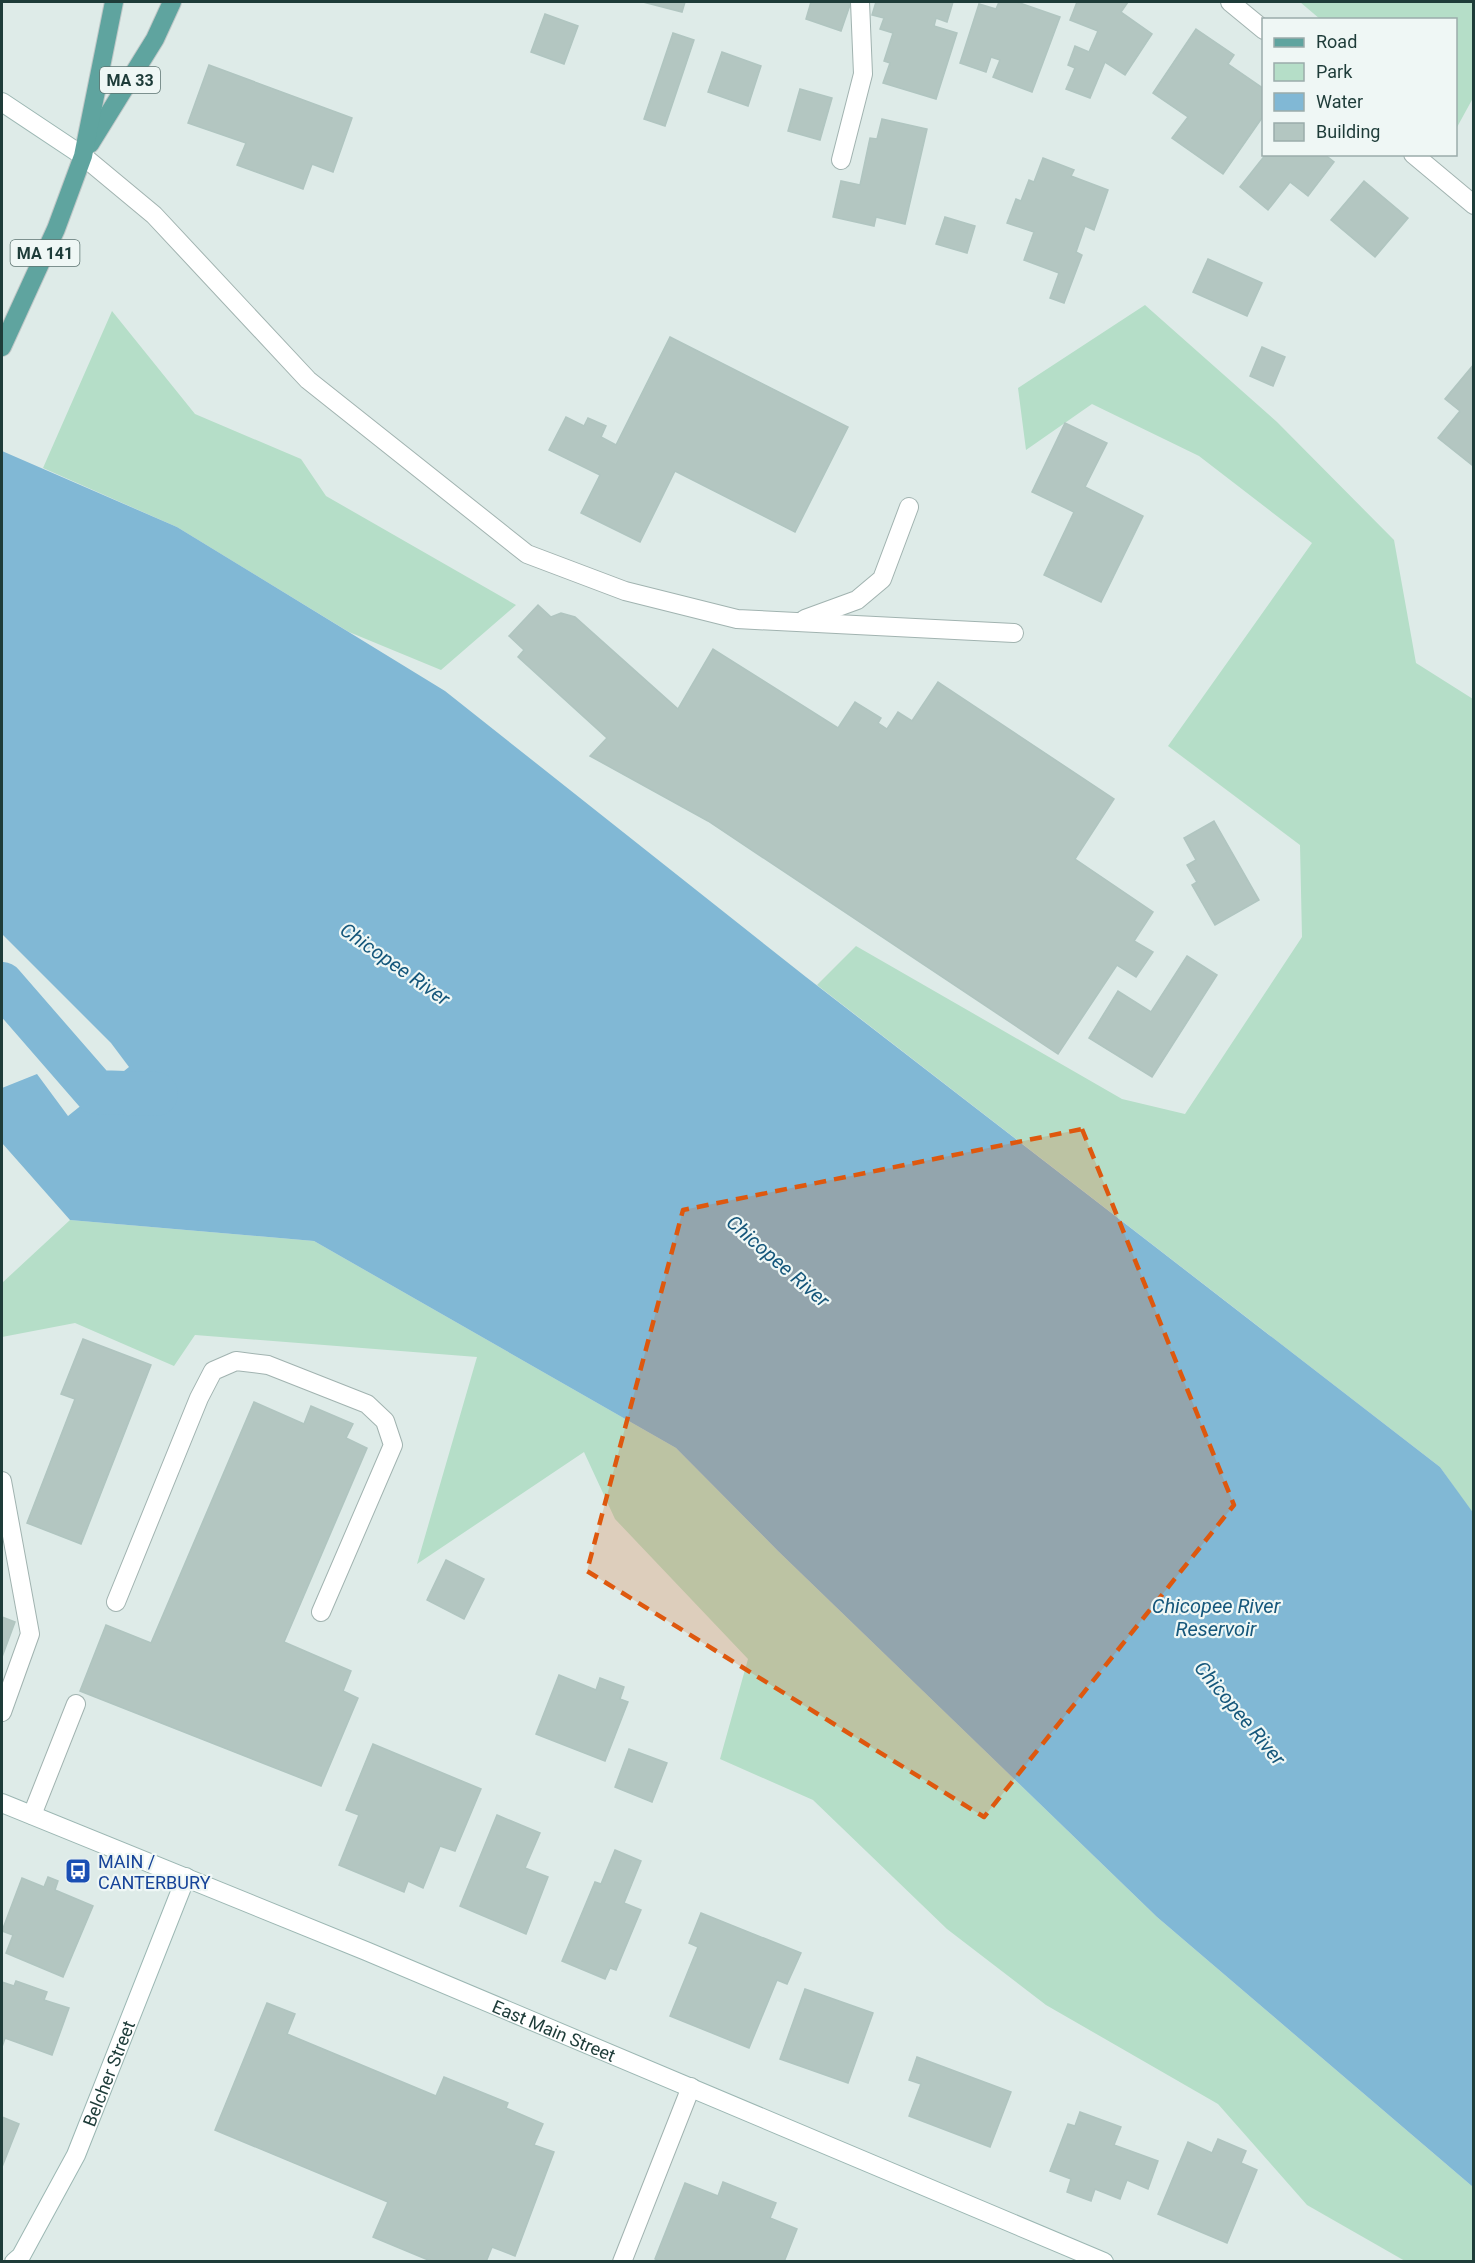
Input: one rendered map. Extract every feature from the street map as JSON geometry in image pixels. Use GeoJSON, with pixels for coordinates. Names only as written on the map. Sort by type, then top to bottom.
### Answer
{"type":"FeatureCollection","features":[{"type":"Feature","properties":{"kind":"main road","name":"MA 33"},"geometry":{"type":"LineString","coordinates":[[83,156],[114,2]]}},
{"type":"Feature","properties":{"kind":"main road","name":"MA 33"},"geometry":{"type":"LineString","coordinates":[[83,156],[155,39],[172,2]]}},
{"type":"Feature","properties":{"kind":"main road"},"geometry":{"type":"LineString","coordinates":[[841,160],[863,74],[860,2]]}},
{"type":"Feature","properties":{"kind":"main road"},"geometry":{"type":"LineString","coordinates":[[1230,2],[1262,29]]}},
{"type":"Feature","properties":{"kind":"main road"},"geometry":{"type":"LineString","coordinates":[[2,102],[83,156],[154,215],[308,380],[527,554],[625,591],[737,619],[1014,633]]}},
{"type":"Feature","properties":{"kind":"main road","name":"MA 141"},"geometry":{"type":"LineString","coordinates":[[2,347],[56,229],[83,156]]}},
{"type":"Feature","properties":{"kind":"main road"},"geometry":{"type":"LineString","coordinates":[[1415,156],[1473,205]]}},
{"type":"Feature","properties":{"kind":"main road"},"geometry":{"type":"LineString","coordinates":[[798,622],[857,600],[882,579],[909,507]]}},
{"type":"Feature","properties":{"kind":"main road"},"geometry":{"type":"LineString","coordinates":[[116,1602],[199,1398],[213,1371],[236,1361],[268,1365],[367,1404],[385,1421],[393,1445],[321,1612]]}},
{"type":"Feature","properties":{"kind":"main road"},"geometry":{"type":"LineString","coordinates":[[2,1481],[30,1634],[2,1712]]}},
{"type":"Feature","properties":{"kind":"main road"},"geometry":{"type":"LineString","coordinates":[[32,1815],[76,1704]]}},
{"type":"Feature","properties":{"kind":"main road","name":"East Main Street"},"geometry":{"type":"LineString","coordinates":[[2,1803],[691,2087],[1104,2262]]}},
{"type":"Feature","properties":{"kind":"main road","name":"Belcher Street"},"geometry":{"type":"LineString","coordinates":[[14,2262],[21,2256],[76,2155],[186,1877]]}},
{"type":"Feature","properties":{"kind":"main road"},"geometry":{"type":"LineString","coordinates":[[622,2262],[691,2087]]}},
{"type":"Feature","properties":{"kind":"highlighted area"},"geometry":{"type":"Polygon","coordinates":[[[1082,1129],[1234,1505],[984,1817],[587,1571],[683,1210],[1082,1129]]]}},
{"type":"Feature","properties":{"kind":"green space"},"geometry":{"type":"Polygon","coordinates":[[[1300,2],[1473,2],[1473,98],[1457,127],[1457,18],[1319,18],[1300,2]]]}},
{"type":"Feature","properties":{"kind":"green space"},"geometry":{"type":"Polygon","coordinates":[[[1145,305],[1277,422],[1394,540],[1416,663],[1473,699],[1473,1514],[1440,1467],[817,985],[856,946],[1122,1099],[1185,1114],[1302,937],[1300,845],[1168,746],[1312,543],[1199,456],[1092,404],[1026,450],[1018,388],[1145,305]]]}},
{"type":"Feature","properties":{"kind":"green space"},"geometry":{"type":"Polygon","coordinates":[[[112,311],[195,414],[301,459],[326,496],[516,605],[441,670],[349,632],[177,527],[43,468],[112,311]]]}},
{"type":"Feature","properties":{"kind":"green space"},"geometry":{"type":"Polygon","coordinates":[[[70,1220],[314,1241],[676,1448],[778,1551],[1157,1917],[1473,2187],[1473,2261],[1405,2261],[1307,2205],[1218,2104],[1046,2005],[947,1929],[813,1800],[720,1759],[748,1659],[615,1519],[584,1452],[417,1564],[477,1357],[195,1335],[174,1366],[75,1323],[2,1337],[2,1283],[70,1220]]]}},
{"type":"Feature","properties":{"kind":"water","name":"Chicopee River Reservoir"},"geometry":{"type":"Polygon","coordinates":[[[2,451],[177,527],[445,691],[806,977],[1440,1467],[1474,1514],[1473,2187],[1157,1917],[778,1551],[676,1448],[314,1241],[70,1220],[2,1143],[2,1088],[37,1074],[68,1116],[129,1067],[111,1043],[2,934],[2,451]]]}},
{"type":"Feature","properties":{"kind":"building"},"geometry":{"type":"Polygon","coordinates":[[[643,2],[685,2],[682,12],[643,2]]]}},
{"type":"Feature","properties":{"kind":"building"},"geometry":{"type":"Polygon","coordinates":[[[811,2],[851,2],[841,31],[806,19],[811,2]]]}},
{"type":"Feature","properties":{"kind":"building"},"geometry":{"type":"Polygon","coordinates":[[[876,2],[953,2],[947,22],[936,18],[934,26],[957,33],[936,99],[883,83],[890,63],[884,61],[893,33],[880,29],[884,18],[872,15],[876,2]]]}},
{"type":"Feature","properties":{"kind":"building"},"geometry":{"type":"Polygon","coordinates":[[[999,2],[1017,2],[1060,17],[1032,92],[993,77],[1000,60],[991,57],[986,72],[960,63],[979,4],[996,9],[999,2]]]}},
{"type":"Feature","properties":{"kind":"building"},"geometry":{"type":"Polygon","coordinates":[[[1077,2],[1128,2],[1121,12],[1152,34],[1125,75],[1105,62],[1090,98],[1066,89],[1075,68],[1068,65],[1075,46],[1089,52],[1098,31],[1070,20],[1077,2]]]}},
{"type":"Feature","properties":{"kind":"building"},"geometry":{"type":"Polygon","coordinates":[[[545,14],[578,26],[564,64],[531,52],[545,14]]]}},
{"type":"Feature","properties":{"kind":"building"},"geometry":{"type":"Polygon","coordinates":[[[1196,29],[1234,55],[1228,64],[1262,88],[1262,118],[1223,174],[1172,138],[1188,117],[1153,93],[1196,29]]]}},
{"type":"Feature","properties":{"kind":"building"},"geometry":{"type":"Polygon","coordinates":[[[673,33],[694,40],[665,126],[644,119],[673,33]]]}},
{"type":"Feature","properties":{"kind":"building"},"geometry":{"type":"Polygon","coordinates":[[[722,52],[761,66],[748,106],[708,92],[722,52]]]}},
{"type":"Feature","properties":{"kind":"building"},"geometry":{"type":"Polygon","coordinates":[[[209,65],[352,118],[333,172],[312,164],[303,189],[237,165],[246,143],[188,123],[209,65]]]}},
{"type":"Feature","properties":{"kind":"building"},"geometry":{"type":"Polygon","coordinates":[[[800,89],[832,98],[820,140],[788,131],[800,89]]]}},
{"type":"Feature","properties":{"kind":"building"},"geometry":{"type":"Polygon","coordinates":[[[882,119],[927,129],[905,224],[876,217],[874,226],[833,217],[841,181],[860,185],[870,138],[877,139],[882,119]]]}},
{"type":"Feature","properties":{"kind":"building"},"geometry":{"type":"Polygon","coordinates":[[[1264,156],[1326,156],[1334,162],[1308,196],[1290,182],[1268,210],[1240,187],[1264,156]]]}},
{"type":"Feature","properties":{"kind":"building"},"geometry":{"type":"Polygon","coordinates":[[[1043,158],[1074,170],[1071,176],[1108,190],[1094,230],[1085,226],[1076,252],[1082,255],[1064,303],[1050,298],[1059,273],[1024,260],[1034,232],[1007,223],[1016,199],[1021,201],[1029,180],[1034,182],[1043,158]]]}},
{"type":"Feature","properties":{"kind":"building"},"geometry":{"type":"Polygon","coordinates":[[[1364,181],[1408,218],[1375,257],[1331,220],[1364,181]]]}},
{"type":"Feature","properties":{"kind":"building"},"geometry":{"type":"Polygon","coordinates":[[[945,217],[975,226],[967,253],[936,244],[945,217]]]}},
{"type":"Feature","properties":{"kind":"building"},"geometry":{"type":"Polygon","coordinates":[[[1208,259],[1262,283],[1247,316],[1193,292],[1208,259]]]}},
{"type":"Feature","properties":{"kind":"building"},"geometry":{"type":"Polygon","coordinates":[[[670,337],[848,427],[795,532],[675,471],[640,542],[581,513],[600,475],[549,450],[566,417],[584,426],[588,418],[606,426],[601,437],[616,445],[670,337]]]}},
{"type":"Feature","properties":{"kind":"building"},"geometry":{"type":"Polygon","coordinates":[[[1262,347],[1285,357],[1273,386],[1250,376],[1262,347]]]}},
{"type":"Feature","properties":{"kind":"building"},"geometry":{"type":"Polygon","coordinates":[[[1474,364],[1474,463],[1472,465],[1438,438],[1460,411],[1445,399],[1474,364]]]}},
{"type":"Feature","properties":{"kind":"building"},"geometry":{"type":"Polygon","coordinates":[[[1065,423],[1107,443],[1085,487],[1143,516],[1101,602],[1044,575],[1074,512],[1032,492],[1065,423]]]}},
{"type":"Feature","properties":{"kind":"building"},"geometry":{"type":"Polygon","coordinates":[[[538,605],[551,617],[561,613],[575,617],[678,709],[713,649],[838,728],[855,702],[881,718],[878,723],[887,729],[898,712],[912,721],[938,682],[1114,799],[1075,859],[1153,912],[1134,941],[1153,952],[1136,977],[1117,965],[1058,1054],[708,821],[590,756],[607,738],[518,657],[524,650],[509,636],[538,605]]]}},
{"type":"Feature","properties":{"kind":"building"},"geometry":{"type":"Polygon","coordinates":[[[1214,821],[1259,900],[1215,925],[1192,885],[1197,882],[1187,865],[1196,860],[1184,838],[1214,821]]]}},
{"type":"Feature","properties":{"kind":"building"},"geometry":{"type":"Polygon","coordinates":[[[1187,956],[1217,975],[1152,1077],[1089,1038],[1118,991],[1151,1012],[1187,956]]]}},
{"type":"Feature","properties":{"kind":"building"},"geometry":{"type":"Polygon","coordinates":[[[83,1339],[151,1365],[81,1544],[27,1523],[75,1399],[61,1394],[83,1339]]]}},
{"type":"Feature","properties":{"kind":"building"},"geometry":{"type":"Polygon","coordinates":[[[254,1402],[304,1424],[311,1406],[353,1424],[346,1438],[367,1448],[284,1642],[351,1671],[343,1691],[358,1698],[321,1786],[80,1691],[106,1625],[151,1643],[254,1402]]]}},
{"type":"Feature","properties":{"kind":"building"},"geometry":{"type":"Polygon","coordinates":[[[446,1560],[484,1579],[464,1619],[427,1600],[446,1560]]]}},
{"type":"Feature","properties":{"kind":"building"},"geometry":{"type":"Polygon","coordinates":[[[2,1617],[15,1622],[2,1657],[2,1617]]]}},
{"type":"Feature","properties":{"kind":"building"},"geometry":{"type":"Polygon","coordinates":[[[559,1675],[596,1690],[600,1678],[624,1687],[620,1699],[628,1702],[605,1761],[536,1734],[559,1675]]]}},
{"type":"Feature","properties":{"kind":"building"},"geometry":{"type":"Polygon","coordinates":[[[373,1744],[481,1789],[455,1851],[440,1846],[423,1888],[408,1881],[404,1892],[339,1865],[359,1815],[346,1810],[373,1744]]]}},
{"type":"Feature","properties":{"kind":"building"},"geometry":{"type":"Polygon","coordinates":[[[629,1749],[667,1763],[652,1802],[615,1787],[629,1749]]]}},
{"type":"Feature","properties":{"kind":"building"},"geometry":{"type":"Polygon","coordinates":[[[497,1815],[540,1833],[525,1868],[548,1877],[526,1934],[460,1906],[497,1815]]]}},
{"type":"Feature","properties":{"kind":"building"},"geometry":{"type":"Polygon","coordinates":[[[615,1850],[641,1861],[624,1903],[641,1910],[616,1970],[610,1968],[605,1979],[562,1961],[595,1882],[601,1884],[615,1850]]]}},
{"type":"Feature","properties":{"kind":"building"},"geometry":{"type":"Polygon","coordinates":[[[48,1877],[58,1881],[55,1890],[93,1906],[63,1977],[6,1953],[13,1935],[2,1931],[22,1878],[44,1887],[48,1877]]]}},
{"type":"Feature","properties":{"kind":"building"},"geometry":{"type":"Polygon","coordinates":[[[701,1913],[801,1953],[787,1984],[777,1980],[749,2048],[670,2016],[698,1947],[689,1943],[701,1913]]]}},
{"type":"Feature","properties":{"kind":"building"},"geometry":{"type":"Polygon","coordinates":[[[16,1981],[47,1992],[44,2000],[69,2008],[52,2055],[5,2038],[2,2047],[2,1982],[14,1986],[16,1981]]]}},
{"type":"Feature","properties":{"kind":"building"},"geometry":{"type":"Polygon","coordinates":[[[805,1989],[873,2013],[848,2083],[780,2059],[805,1989]]]}},
{"type":"Feature","properties":{"kind":"building"},"geometry":{"type":"Polygon","coordinates":[[[267,2003],[295,2014],[287,2034],[436,2096],[444,2077],[508,2103],[506,2108],[543,2124],[534,2145],[554,2152],[515,2256],[492,2247],[486,2262],[433,2262],[373,2237],[388,2202],[215,2130],[267,2003]]]}},
{"type":"Feature","properties":{"kind":"building"},"geometry":{"type":"Polygon","coordinates":[[[917,2057],[1011,2092],[990,2147],[909,2116],[921,2084],[909,2080],[917,2057]]]}},
{"type":"Feature","properties":{"kind":"building"},"geometry":{"type":"Polygon","coordinates":[[[1080,2112],[1121,2127],[1114,2145],[1158,2161],[1148,2189],[1127,2180],[1120,2199],[1095,2189],[1091,2201],[1067,2192],[1071,2179],[1050,2171],[1068,2124],[1075,2126],[1080,2112]]]}},
{"type":"Feature","properties":{"kind":"building"},"geometry":{"type":"Polygon","coordinates":[[[2,2117],[19,2124],[2,2167],[2,2117]]]}},
{"type":"Feature","properties":{"kind":"building"},"geometry":{"type":"Polygon","coordinates":[[[1218,2139],[1246,2151],[1241,2163],[1257,2170],[1227,2243],[1158,2214],[1188,2142],[1212,2153],[1218,2139]]]}},
{"type":"Feature","properties":{"kind":"building"},"geometry":{"type":"Polygon","coordinates":[[[723,2182],[776,2203],[770,2218],[797,2229],[784,2262],[661,2262],[655,2259],[685,2183],[718,2196],[723,2182]]]}},
{"type":"Feature","properties":{"kind":"waterway"},"geometry":{"type":"LineString","coordinates":[[2,984],[96,1092],[156,1094]]}},
{"type":"Feature","properties":{"kind":"place","name":"MAIN / CANTERBURY"},"geometry":{"type":"Point","coordinates":[78,1871]}},
{"type":"Feature","properties":{"kind":"water label","name":"Chicopee River"},"geometry":{"type":"Point","coordinates":[395,964]}},
{"type":"Feature","properties":{"kind":"water label","name":"Chicopee River"},"geometry":{"type":"Point","coordinates":[778,1261]}},
{"type":"Feature","properties":{"kind":"water label","name":"Chicopee River"},"geometry":{"type":"Point","coordinates":[1240,1713]}}]}
